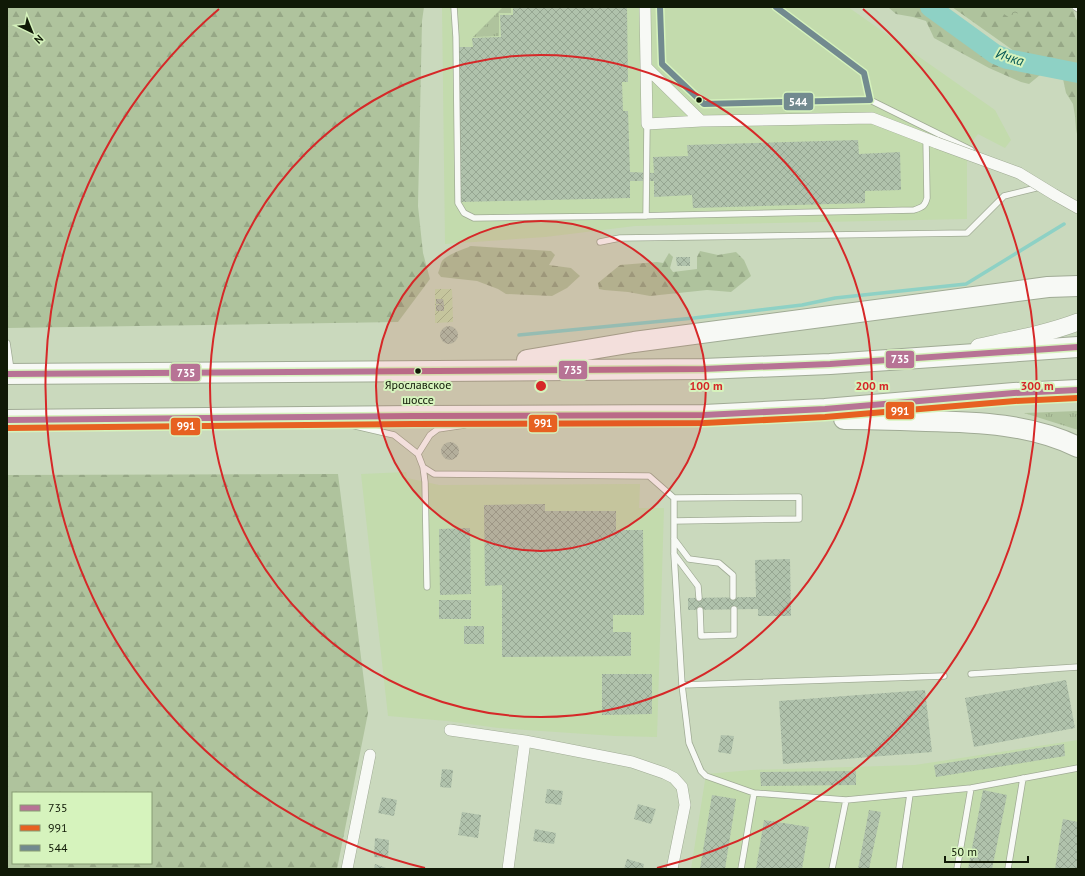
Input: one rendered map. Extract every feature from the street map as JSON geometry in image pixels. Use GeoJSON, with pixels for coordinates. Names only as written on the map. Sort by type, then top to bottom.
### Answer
{"type":"FeatureCollection","features":[{"type":"Feature","properties":{"kind":"highway"},"geometry":{"type":"LineString","coordinates":[[472,370],[634,342],[1048,287],[1078,286]]}},
{"type":"Feature","properties":{"kind":"highway"},"geometry":{"type":"LineString","coordinates":[[9,374],[703,369],[830,364],[1078,347]]}},
{"type":"Feature","properties":{"kind":"highway"},"geometry":{"type":"LineString","coordinates":[[704,415],[825,409],[1014,393],[1078,390]]}},
{"type":"Feature","properties":{"kind":"highway"},"geometry":{"type":"LineString","coordinates":[[7,420],[704,415],[957,422],[1000,425],[1032,430],[1063,440],[1078,447]]}},
{"type":"Feature","properties":{"kind":"main road"},"geometry":{"type":"LineString","coordinates":[[920,358],[1011,340],[1078,322]]}},
{"type":"Feature","properties":{"kind":"street"},"geometry":{"type":"LineString","coordinates":[[645,7],[647,124],[701,121],[872,118],[1018,173],[1078,208]]}},
{"type":"Feature","properties":{"kind":"street"},"geometry":{"type":"LineString","coordinates":[[646,67],[701,121]]}},
{"type":"Feature","properties":{"kind":"street"},"geometry":{"type":"LineString","coordinates":[[450,730],[525,741],[632,762],[664,772],[674,778],[682,787],[685,805],[672,869]]}},
{"type":"Feature","properties":{"kind":"street"},"geometry":{"type":"LineString","coordinates":[[508,869],[525,741]]}},
{"type":"Feature","properties":{"kind":"street"},"geometry":{"type":"LineString","coordinates":[[347,869],[370,755]]}},
{"type":"Feature","properties":{"kind":"lane"},"geometry":{"type":"LineString","coordinates":[[454,7],[456,37],[458,202],[464,213],[474,218],[914,210],[922,208],[926,203],[927,198],[926,139]]}},
{"type":"Feature","properties":{"kind":"lane"},"geometry":{"type":"LineString","coordinates":[[660,7],[662,64],[704,104],[870,100],[967,148],[1020,168],[1078,204]]}},
{"type":"Feature","properties":{"kind":"lane"},"geometry":{"type":"LineString","coordinates":[[776,7],[864,73],[870,100]]}},
{"type":"Feature","properties":{"kind":"lane"},"geometry":{"type":"LineString","coordinates":[[646,216],[647,124]]}},
{"type":"Feature","properties":{"kind":"lane"},"geometry":{"type":"LineString","coordinates":[[600,242],[620,238],[967,232],[1004,196],[1046,185]]}},
{"type":"Feature","properties":{"kind":"lane"},"geometry":{"type":"LineString","coordinates":[[7,343],[9,374]]}},
{"type":"Feature","properties":{"kind":"lane"},"geometry":{"type":"LineString","coordinates":[[418,454],[430,435],[438,428],[525,416]]}},
{"type":"Feature","properties":{"kind":"lane"},"geometry":{"type":"LineString","coordinates":[[297,418],[333,422],[394,435],[418,454],[424,467],[427,587]]}},
{"type":"Feature","properties":{"kind":"lane"},"geometry":{"type":"LineString","coordinates":[[424,467],[434,474],[649,476],[674,498],[799,497],[800,520],[674,521]]}},
{"type":"Feature","properties":{"kind":"lane"},"geometry":{"type":"LineString","coordinates":[[674,498],[674,554],[682,685],[689,743],[706,776],[754,793],[846,800],[971,788],[1078,768]]}},
{"type":"Feature","properties":{"kind":"lane"},"geometry":{"type":"LineString","coordinates":[[674,539],[689,559],[719,563],[732,575],[733,597]]}},
{"type":"Feature","properties":{"kind":"lane"},"geometry":{"type":"LineString","coordinates":[[674,554],[698,586],[699,598]]}},
{"type":"Feature","properties":{"kind":"lane"},"geometry":{"type":"LineString","coordinates":[[700,610],[701,636],[734,635],[734,609]]}},
{"type":"Feature","properties":{"kind":"lane"},"geometry":{"type":"LineString","coordinates":[[971,674],[1078,667]]}},
{"type":"Feature","properties":{"kind":"lane"},"geometry":{"type":"LineString","coordinates":[[682,685],[944,676]]}},
{"type":"Feature","properties":{"kind":"lane"},"geometry":{"type":"LineString","coordinates":[[1008,869],[1023,778]]}},
{"type":"Feature","properties":{"kind":"lane"},"geometry":{"type":"LineString","coordinates":[[957,869],[971,788]]}},
{"type":"Feature","properties":{"kind":"lane"},"geometry":{"type":"LineString","coordinates":[[741,869],[754,793]]}},
{"type":"Feature","properties":{"kind":"lane"},"geometry":{"type":"LineString","coordinates":[[899,869],[910,794]]}},
{"type":"Feature","properties":{"kind":"lane"},"geometry":{"type":"LineString","coordinates":[[832,869],[846,800]]}},
{"type":"Feature","properties":{"kind":"shaded area"},"geometry":{"type":"Polygon","coordinates":[[[442,7],[848,7],[995,110],[1011,140],[1005,148],[978,134],[967,148],[967,219],[635,226],[545,237],[445,244],[442,7]]]}},
{"type":"Feature","properties":{"kind":"shaded area"},"geometry":{"type":"Polygon","coordinates":[[[435,289],[452,289],[453,322],[435,323],[435,289]]]}},
{"type":"Feature","properties":{"kind":"shaded area"},"geometry":{"type":"Polygon","coordinates":[[[406,472],[407,478],[439,485],[640,484],[639,508],[664,508],[657,737],[615,736],[498,728],[447,721],[388,716],[361,474],[406,472]]]}},
{"type":"Feature","properties":{"kind":"shaded area"},"geometry":{"type":"Polygon","coordinates":[[[1078,740],[1078,869],[691,869],[706,774],[751,770],[915,765],[1078,740]]]}},
{"type":"Feature","properties":{"kind":"green space"},"geometry":{"type":"Polygon","coordinates":[[[7,7],[424,7],[422,21],[418,206],[423,253],[430,279],[398,322],[7,328],[7,7]]]}},
{"type":"Feature","properties":{"kind":"green space"},"geometry":{"type":"Polygon","coordinates":[[[503,7],[511,7],[511,13],[499,13],[499,36],[473,37],[503,7]]]}},
{"type":"Feature","properties":{"kind":"green space"},"geometry":{"type":"Polygon","coordinates":[[[888,7],[921,7],[992,57],[1008,64],[1078,77],[1078,139],[1073,104],[1066,93],[1063,79],[1040,75],[1029,84],[1021,82],[989,68],[934,38],[926,21],[896,14],[888,7]]]}},
{"type":"Feature","properties":{"kind":"green space"},"geometry":{"type":"Polygon","coordinates":[[[952,7],[1069,7],[1074,11],[1078,22],[1078,66],[1014,51],[952,7]]]}},
{"type":"Feature","properties":{"kind":"green space"},"geometry":{"type":"Polygon","coordinates":[[[1000,7],[1021,8],[1013,20],[1001,12],[1000,7]]]}},
{"type":"Feature","properties":{"kind":"green space"},"geometry":{"type":"Polygon","coordinates":[[[471,246],[551,251],[555,255],[549,265],[571,268],[580,276],[567,288],[552,296],[506,294],[498,289],[477,281],[441,277],[438,273],[441,262],[451,254],[471,246]]]}},
{"type":"Feature","properties":{"kind":"green space"},"geometry":{"type":"Polygon","coordinates":[[[700,251],[718,255],[736,252],[744,260],[751,276],[731,292],[707,290],[650,296],[599,289],[598,283],[620,265],[657,262],[663,263],[669,253],[673,257],[670,268],[673,272],[697,269],[697,257],[700,251]]]}},
{"type":"Feature","properties":{"kind":"green space"},"geometry":{"type":"Polygon","coordinates":[[[1078,411],[1078,430],[1024,413],[1078,411]]]}},
{"type":"Feature","properties":{"kind":"green space"},"geometry":{"type":"Polygon","coordinates":[[[338,474],[368,713],[337,869],[7,869],[7,475],[338,474]]]}},
{"type":"Feature","properties":{"kind":"building"},"geometry":{"type":"Polygon","coordinates":[[[513,7],[627,7],[628,82],[622,82],[623,111],[628,111],[630,172],[654,173],[653,157],[688,156],[687,145],[858,140],[859,154],[900,152],[901,190],[865,191],[865,203],[693,208],[692,195],[654,197],[654,181],[630,181],[630,198],[461,202],[458,47],[473,47],[472,38],[501,37],[500,15],[513,15],[513,7]]]}},
{"type":"Feature","properties":{"kind":"building"},"geometry":{"type":"Polygon","coordinates":[[[676,257],[690,257],[690,266],[677,266],[676,257]]]}},
{"type":"Feature","properties":{"kind":"building"},"geometry":{"type":"Polygon","coordinates":[[[436,299],[443,299],[444,304],[436,304],[436,299]]]}},
{"type":"Feature","properties":{"kind":"building"},"geometry":{"type":"Polygon","coordinates":[[[444,304],[444,311],[436,311],[436,305],[444,304]]]}},
{"type":"Feature","properties":{"kind":"building"},"geometry":{"type":"Polygon","coordinates":[[[449,326],[455,329],[458,335],[455,341],[449,344],[443,341],[440,335],[443,329],[449,326]]]}},
{"type":"Feature","properties":{"kind":"building"},"geometry":{"type":"Polygon","coordinates":[[[450,442],[456,445],[459,451],[456,457],[450,460],[444,457],[441,451],[444,445],[450,442]]]}},
{"type":"Feature","properties":{"kind":"building"},"geometry":{"type":"Polygon","coordinates":[[[545,504],[545,511],[616,511],[616,530],[643,530],[644,615],[613,615],[613,632],[631,632],[631,656],[502,657],[502,585],[485,586],[484,505],[545,504]]]}},
{"type":"Feature","properties":{"kind":"building"},"geometry":{"type":"Polygon","coordinates":[[[470,528],[471,594],[440,595],[439,529],[470,528]]]}},
{"type":"Feature","properties":{"kind":"building"},"geometry":{"type":"Polygon","coordinates":[[[790,559],[791,616],[758,616],[758,609],[688,610],[688,598],[756,597],[755,560],[790,559]]]}},
{"type":"Feature","properties":{"kind":"building"},"geometry":{"type":"Polygon","coordinates":[[[439,600],[471,600],[471,619],[439,619],[439,600]]]}},
{"type":"Feature","properties":{"kind":"building"},"geometry":{"type":"Polygon","coordinates":[[[464,626],[484,626],[484,644],[464,644],[464,626]]]}},
{"type":"Feature","properties":{"kind":"building"},"geometry":{"type":"Polygon","coordinates":[[[602,674],[652,674],[652,714],[602,715],[602,674]]]}},
{"type":"Feature","properties":{"kind":"building"},"geometry":{"type":"Polygon","coordinates":[[[1066,680],[1075,728],[974,747],[965,698],[1066,680]]]}},
{"type":"Feature","properties":{"kind":"building"},"geometry":{"type":"Polygon","coordinates":[[[925,690],[932,752],[783,764],[779,701],[925,690]]]}},
{"type":"Feature","properties":{"kind":"building"},"geometry":{"type":"Polygon","coordinates":[[[721,735],[734,736],[731,754],[718,752],[721,735]]]}},
{"type":"Feature","properties":{"kind":"building"},"geometry":{"type":"Polygon","coordinates":[[[1064,744],[1065,756],[936,777],[934,765],[1064,744]]]}},
{"type":"Feature","properties":{"kind":"building"},"geometry":{"type":"Polygon","coordinates":[[[442,769],[453,770],[451,788],[440,787],[442,769]]]}},
{"type":"Feature","properties":{"kind":"building"},"geometry":{"type":"Polygon","coordinates":[[[856,771],[856,785],[761,786],[760,772],[856,771]]]}},
{"type":"Feature","properties":{"kind":"building"},"geometry":{"type":"Polygon","coordinates":[[[547,789],[563,791],[561,805],[545,803],[547,789]]]}},
{"type":"Feature","properties":{"kind":"building"},"geometry":{"type":"Polygon","coordinates":[[[983,790],[1007,795],[992,869],[968,869],[983,790]]]}},
{"type":"Feature","properties":{"kind":"building"},"geometry":{"type":"Polygon","coordinates":[[[712,795],[736,799],[725,869],[700,869],[712,795]]]}},
{"type":"Feature","properties":{"kind":"building"},"geometry":{"type":"Polygon","coordinates":[[[382,797],[397,800],[394,816],[378,813],[382,797]]]}},
{"type":"Feature","properties":{"kind":"building"},"geometry":{"type":"Polygon","coordinates":[[[638,804],[656,809],[651,824],[634,819],[638,804]]]}},
{"type":"Feature","properties":{"kind":"building"},"geometry":{"type":"Polygon","coordinates":[[[869,810],[881,812],[869,869],[858,869],[869,810]]]}},
{"type":"Feature","properties":{"kind":"building"},"geometry":{"type":"Polygon","coordinates":[[[462,812],[481,815],[478,838],[458,835],[462,812]]]}},
{"type":"Feature","properties":{"kind":"building"},"geometry":{"type":"Polygon","coordinates":[[[1063,819],[1078,822],[1078,869],[1055,869],[1063,819]]]}},
{"type":"Feature","properties":{"kind":"building"},"geometry":{"type":"Polygon","coordinates":[[[764,820],[809,827],[802,869],[756,869],[764,820]]]}},
{"type":"Feature","properties":{"kind":"building"},"geometry":{"type":"Polygon","coordinates":[[[535,829],[556,833],[554,844],[533,841],[535,829]]]}},
{"type":"Feature","properties":{"kind":"building"},"geometry":{"type":"Polygon","coordinates":[[[375,838],[389,840],[388,858],[374,857],[375,838]]]}},
{"type":"Feature","properties":{"kind":"building"},"geometry":{"type":"Polygon","coordinates":[[[627,859],[644,864],[643,869],[624,869],[627,859]]]}},
{"type":"Feature","properties":{"kind":"building"},"geometry":{"type":"Polygon","coordinates":[[[375,864],[389,869],[374,869],[375,864]]]}},
{"type":"Feature","properties":{"kind":"waterway","name":"Ичка"},"geometry":{"type":"LineString","coordinates":[[930,7],[995,54],[1007,59],[1078,73]]}},
{"type":"Feature","properties":{"kind":"waterway"},"geometry":{"type":"LineString","coordinates":[[519,335],[694,318],[802,305],[835,298],[966,284],[1064,224]]}},
{"type":"Feature","properties":{"kind":"transit line","name":"544"},"geometry":{"type":"LineString","coordinates":[[660,7],[662,64],[704,104],[870,100],[864,73],[776,7]]}},
{"type":"Feature","properties":{"kind":"transit line","name":"735"},"geometry":{"type":"LineString","coordinates":[[7,374],[703,369],[830,364],[1078,347]]}},
{"type":"Feature","properties":{"kind":"transit line","name":"735"},"geometry":{"type":"LineString","coordinates":[[7,420],[704,415],[825,409],[1014,393],[1078,390]]}},
{"type":"Feature","properties":{"kind":"transit line","name":"991"},"geometry":{"type":"LineString","coordinates":[[7,428],[704,423],[825,417],[1015,401],[1078,398]]}},
{"type":"Feature","properties":{"kind":"place","name":"Ярославское шоссе"},"geometry":{"type":"Point","coordinates":[418,371]}}]}
